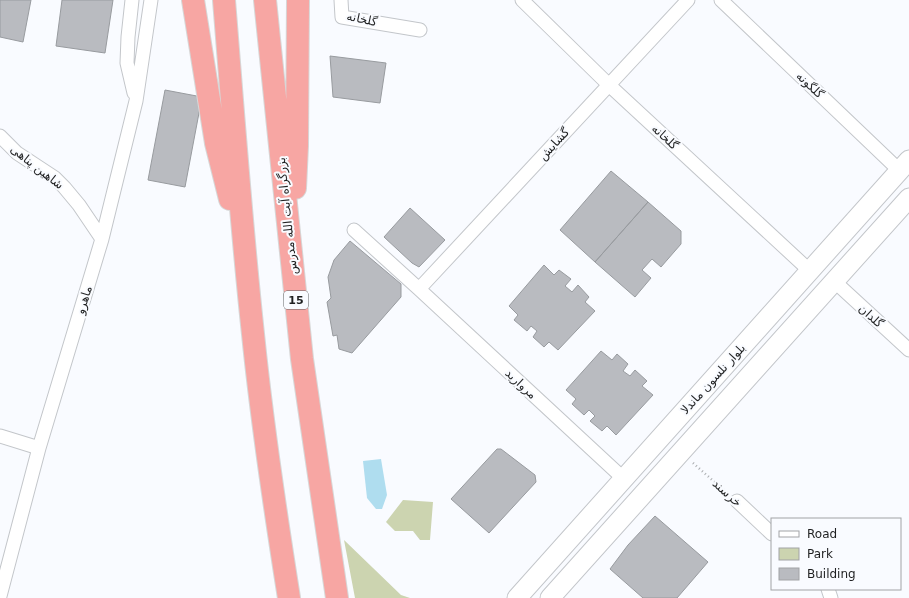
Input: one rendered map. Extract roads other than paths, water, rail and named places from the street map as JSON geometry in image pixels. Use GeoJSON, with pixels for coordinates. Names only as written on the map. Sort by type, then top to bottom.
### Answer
{"type":"FeatureCollection","features":[{"type":"Feature","properties":{"kind":"highway"},"geometry":{"type":"LineString","coordinates":[[193,0],[216,144],[246,262]]}},
{"type":"Feature","properties":{"kind":"highway"},"geometry":{"type":"LineString","coordinates":[[224,0],[254,343],[271,486],[289,598]]}},
{"type":"Feature","properties":{"kind":"highway","name":"بزرگراه آیت الله مدرس"},"geometry":{"type":"LineString","coordinates":[[265,0],[302,359],[337,593]]}},
{"type":"Feature","properties":{"kind":"highway"},"geometry":{"type":"LineString","coordinates":[[291,257],[297,146],[298,0]]}},
{"type":"Feature","properties":{"kind":"main road","name":"بلوار نلسون ماندلا"},"geometry":{"type":"LineString","coordinates":[[518,598],[904,165]]}},
{"type":"Feature","properties":{"kind":"main road","name":"بلوار نلسون ماندلا"},"geometry":{"type":"LineString","coordinates":[[550,598],[909,198]]}},
{"type":"Feature","properties":{"kind":"street"},"geometry":{"type":"LineString","coordinates":[[132,0],[127,63],[136,101]]}},
{"type":"Feature","properties":{"kind":"street","name":"ماهرو"},"geometry":{"type":"LineString","coordinates":[[0,596],[39,448],[102,239],[136,101],[151,0]]}},
{"type":"Feature","properties":{"kind":"street","name":"گلخانه"},"geometry":{"type":"LineString","coordinates":[[341,0],[342,17],[420,30]]}},
{"type":"Feature","properties":{"kind":"street","name":"گلخانه"},"geometry":{"type":"LineString","coordinates":[[522,0],[609,85],[810,271]]}},
{"type":"Feature","properties":{"kind":"street","name":"گشایش"},"geometry":{"type":"LineString","coordinates":[[419,289],[688,0]]}},
{"type":"Feature","properties":{"kind":"street","name":"گلگونه"},"geometry":{"type":"LineString","coordinates":[[721,0],[904,165]]}},
{"type":"Feature","properties":{"kind":"street","name":"شاهین پناهی"},"geometry":{"type":"LineString","coordinates":[[0,136],[17,153],[54,178],[64,187],[79,205],[102,239]]}},
{"type":"Feature","properties":{"kind":"street","name":"مروارید"},"geometry":{"type":"LineString","coordinates":[[354,230],[624,479]]}},
{"type":"Feature","properties":{"kind":"street","name":"گلدان"},"geometry":{"type":"LineString","coordinates":[[834,282],[909,350]]}},
{"type":"Feature","properties":{"kind":"street"},"geometry":{"type":"LineString","coordinates":[[0,436],[39,448]]}},
{"type":"Feature","properties":{"kind":"street","name":"خرسند"},"geometry":{"type":"LineString","coordinates":[[737,501],[771,533]]}},
{"type":"Feature","properties":{"kind":"water"},"geometry":{"type":"Polygon","coordinates":[[[381,459],[387,495],[382,509],[376,509],[367,498],[363,461],[381,459]]]}}]}
